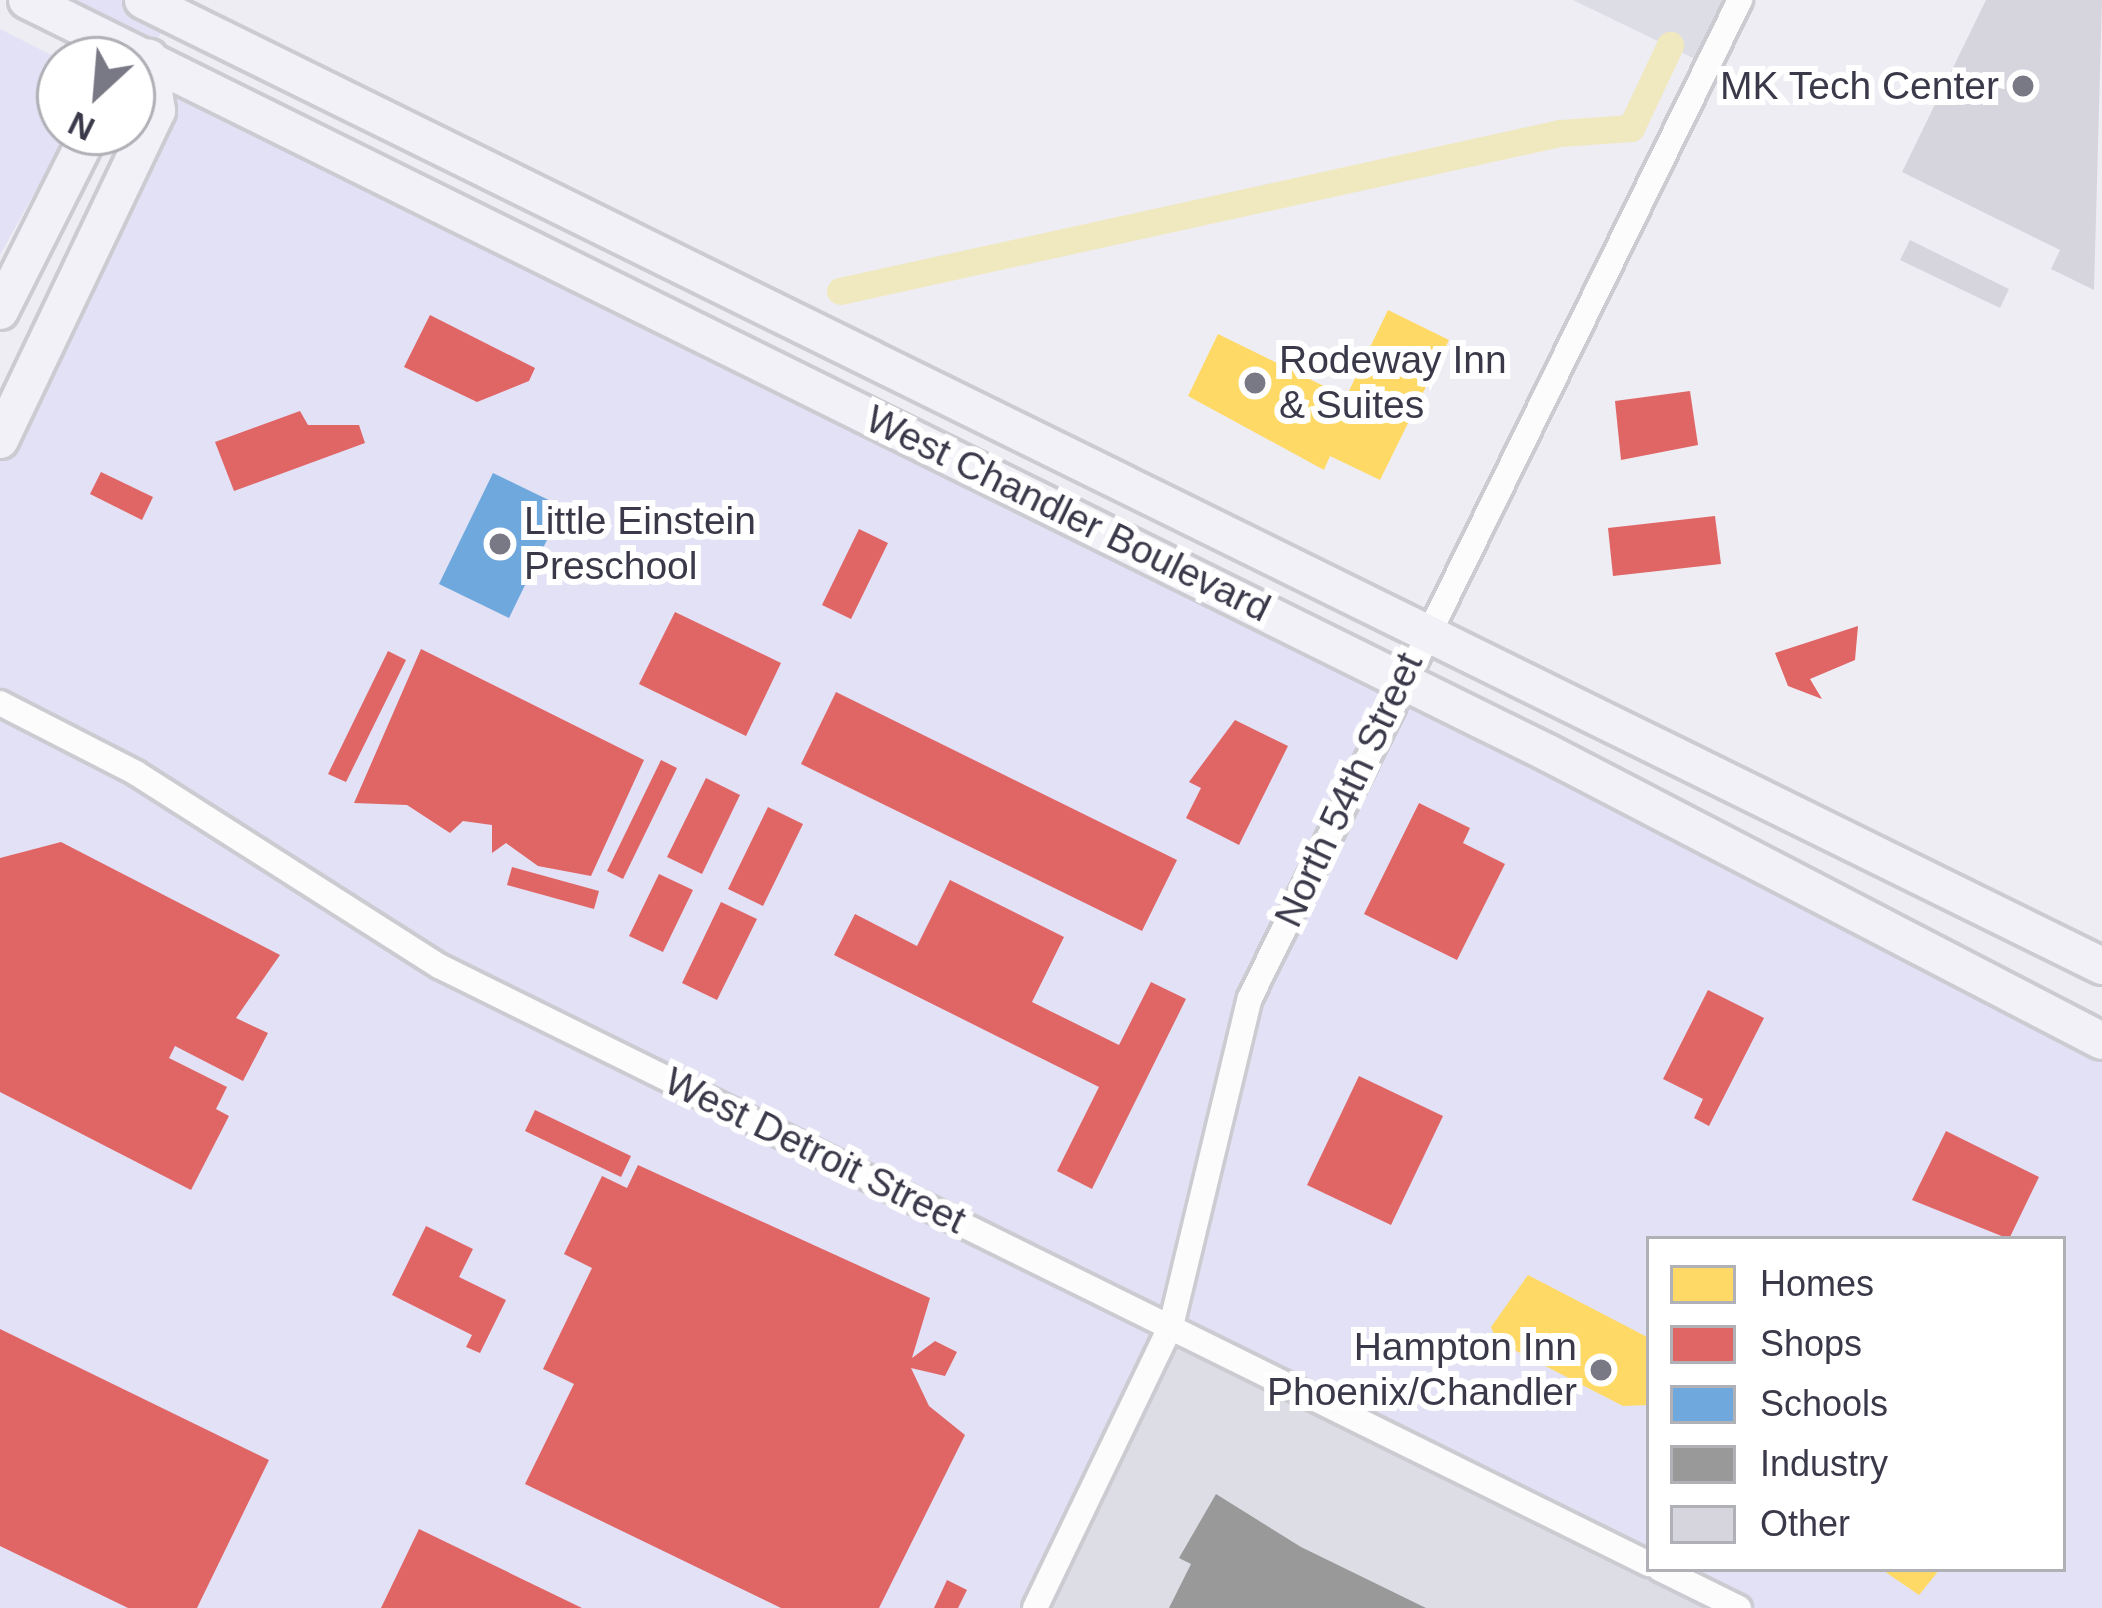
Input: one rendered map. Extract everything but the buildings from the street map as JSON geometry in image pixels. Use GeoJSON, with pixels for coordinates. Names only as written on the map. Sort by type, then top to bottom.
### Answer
{"type":"FeatureCollection","features":[{"type":"Feature","properties":{"kind":"main road","name":"West Chandler Boulevard"},"geometry":{"type":"LineString","coordinates":[[27,0],[89,36]]}},
{"type":"Feature","properties":{"kind":"main road","name":"West Chandler Boulevard"},"geometry":{"type":"LineString","coordinates":[[163,4],[1423,635],[2102,966]]}},
{"type":"Feature","properties":{"kind":"main road"},"geometry":{"type":"LineString","coordinates":[[151,36],[163,4]]}},
{"type":"Feature","properties":{"kind":"main road","name":"West Chandler Boulevard"},"geometry":{"type":"LineString","coordinates":[[156,74],[812,387],[1402,680],[2102,1041]]}},
{"type":"Feature","properties":{"kind":"main road"},"geometry":{"type":"LineString","coordinates":[[0,311],[79,156]]}},
{"type":"Feature","properties":{"kind":"main road"},"geometry":{"type":"LineString","coordinates":[[0,440],[136,156]]}},
{"type":"Feature","properties":{"kind":"main road"},"geometry":{"type":"LineString","coordinates":[[812,387],[851,381],[919,413],[976,411]]}},
{"type":"Feature","properties":{"kind":"street","name":"North 54th Street"},"geometry":{"type":"LineString","coordinates":[[1035,1608],[1171,1326],[1250,998],[1423,635],[1740,0]]}},
{"type":"Feature","properties":{"kind":"street","name":"West Detroit Street"},"geometry":{"type":"LineString","coordinates":[[0,703],[136,772],[439,966],[1646,1563]]}},
{"type":"Feature","properties":{"kind":"street"},"geometry":{"type":"LineString","coordinates":[[1666,1572],[1739,1608]]}},
{"type":"Feature","properties":{"kind":"shaded area"},"geometry":{"type":"Polygon","coordinates":[[[27,0],[176,0],[156,43],[156,36],[103,36],[27,0]]]}},
{"type":"Feature","properties":{"kind":"shaded area"},"geometry":{"type":"Polygon","coordinates":[[[1573,0],[1740,0],[1701,62],[1573,0]]]}},
{"type":"Feature","properties":{"kind":"shaded area"},"geometry":{"type":"Polygon","coordinates":[[[0,29],[36,47],[36,156],[55,156],[0,255],[0,29]]]}},
{"type":"Feature","properties":{"kind":"shaded area"},"geometry":{"type":"Polygon","coordinates":[[[156,62],[2102,1041],[2102,1608],[1739,1608],[1666,1572],[2066,1572],[2066,1236],[1646,1236],[1646,1564],[1035,1608],[0,1608],[0,440],[136,156],[156,156],[156,62]]]}},
{"type":"Feature","properties":{"kind":"shaded area"},"geometry":{"type":"Polygon","coordinates":[[[1171,1326],[1646,1562],[1646,1572],[1666,1572],[1739,1608],[1035,1608],[1171,1326]]]}},
{"type":"Feature","properties":{"kind":"waterway"},"geometry":{"type":"LineString","coordinates":[[840,291],[1560,133],[1631,128],[1670,45]]}},
{"type":"Feature","properties":{"kind":"place","name":"MK Tech Center"},"geometry":{"type":"Point","coordinates":[2023,86]}},
{"type":"Feature","properties":{"kind":"place","name":"Rodeway Inn & Suites"},"geometry":{"type":"Point","coordinates":[1255,383]}},
{"type":"Feature","properties":{"kind":"place","name":"Little Einstein Preschool"},"geometry":{"type":"Point","coordinates":[500,544]}},
{"type":"Feature","properties":{"kind":"place","name":"Hampton Inn Phoenix/Chandler"},"geometry":{"type":"Point","coordinates":[1601,1370]}}]}
